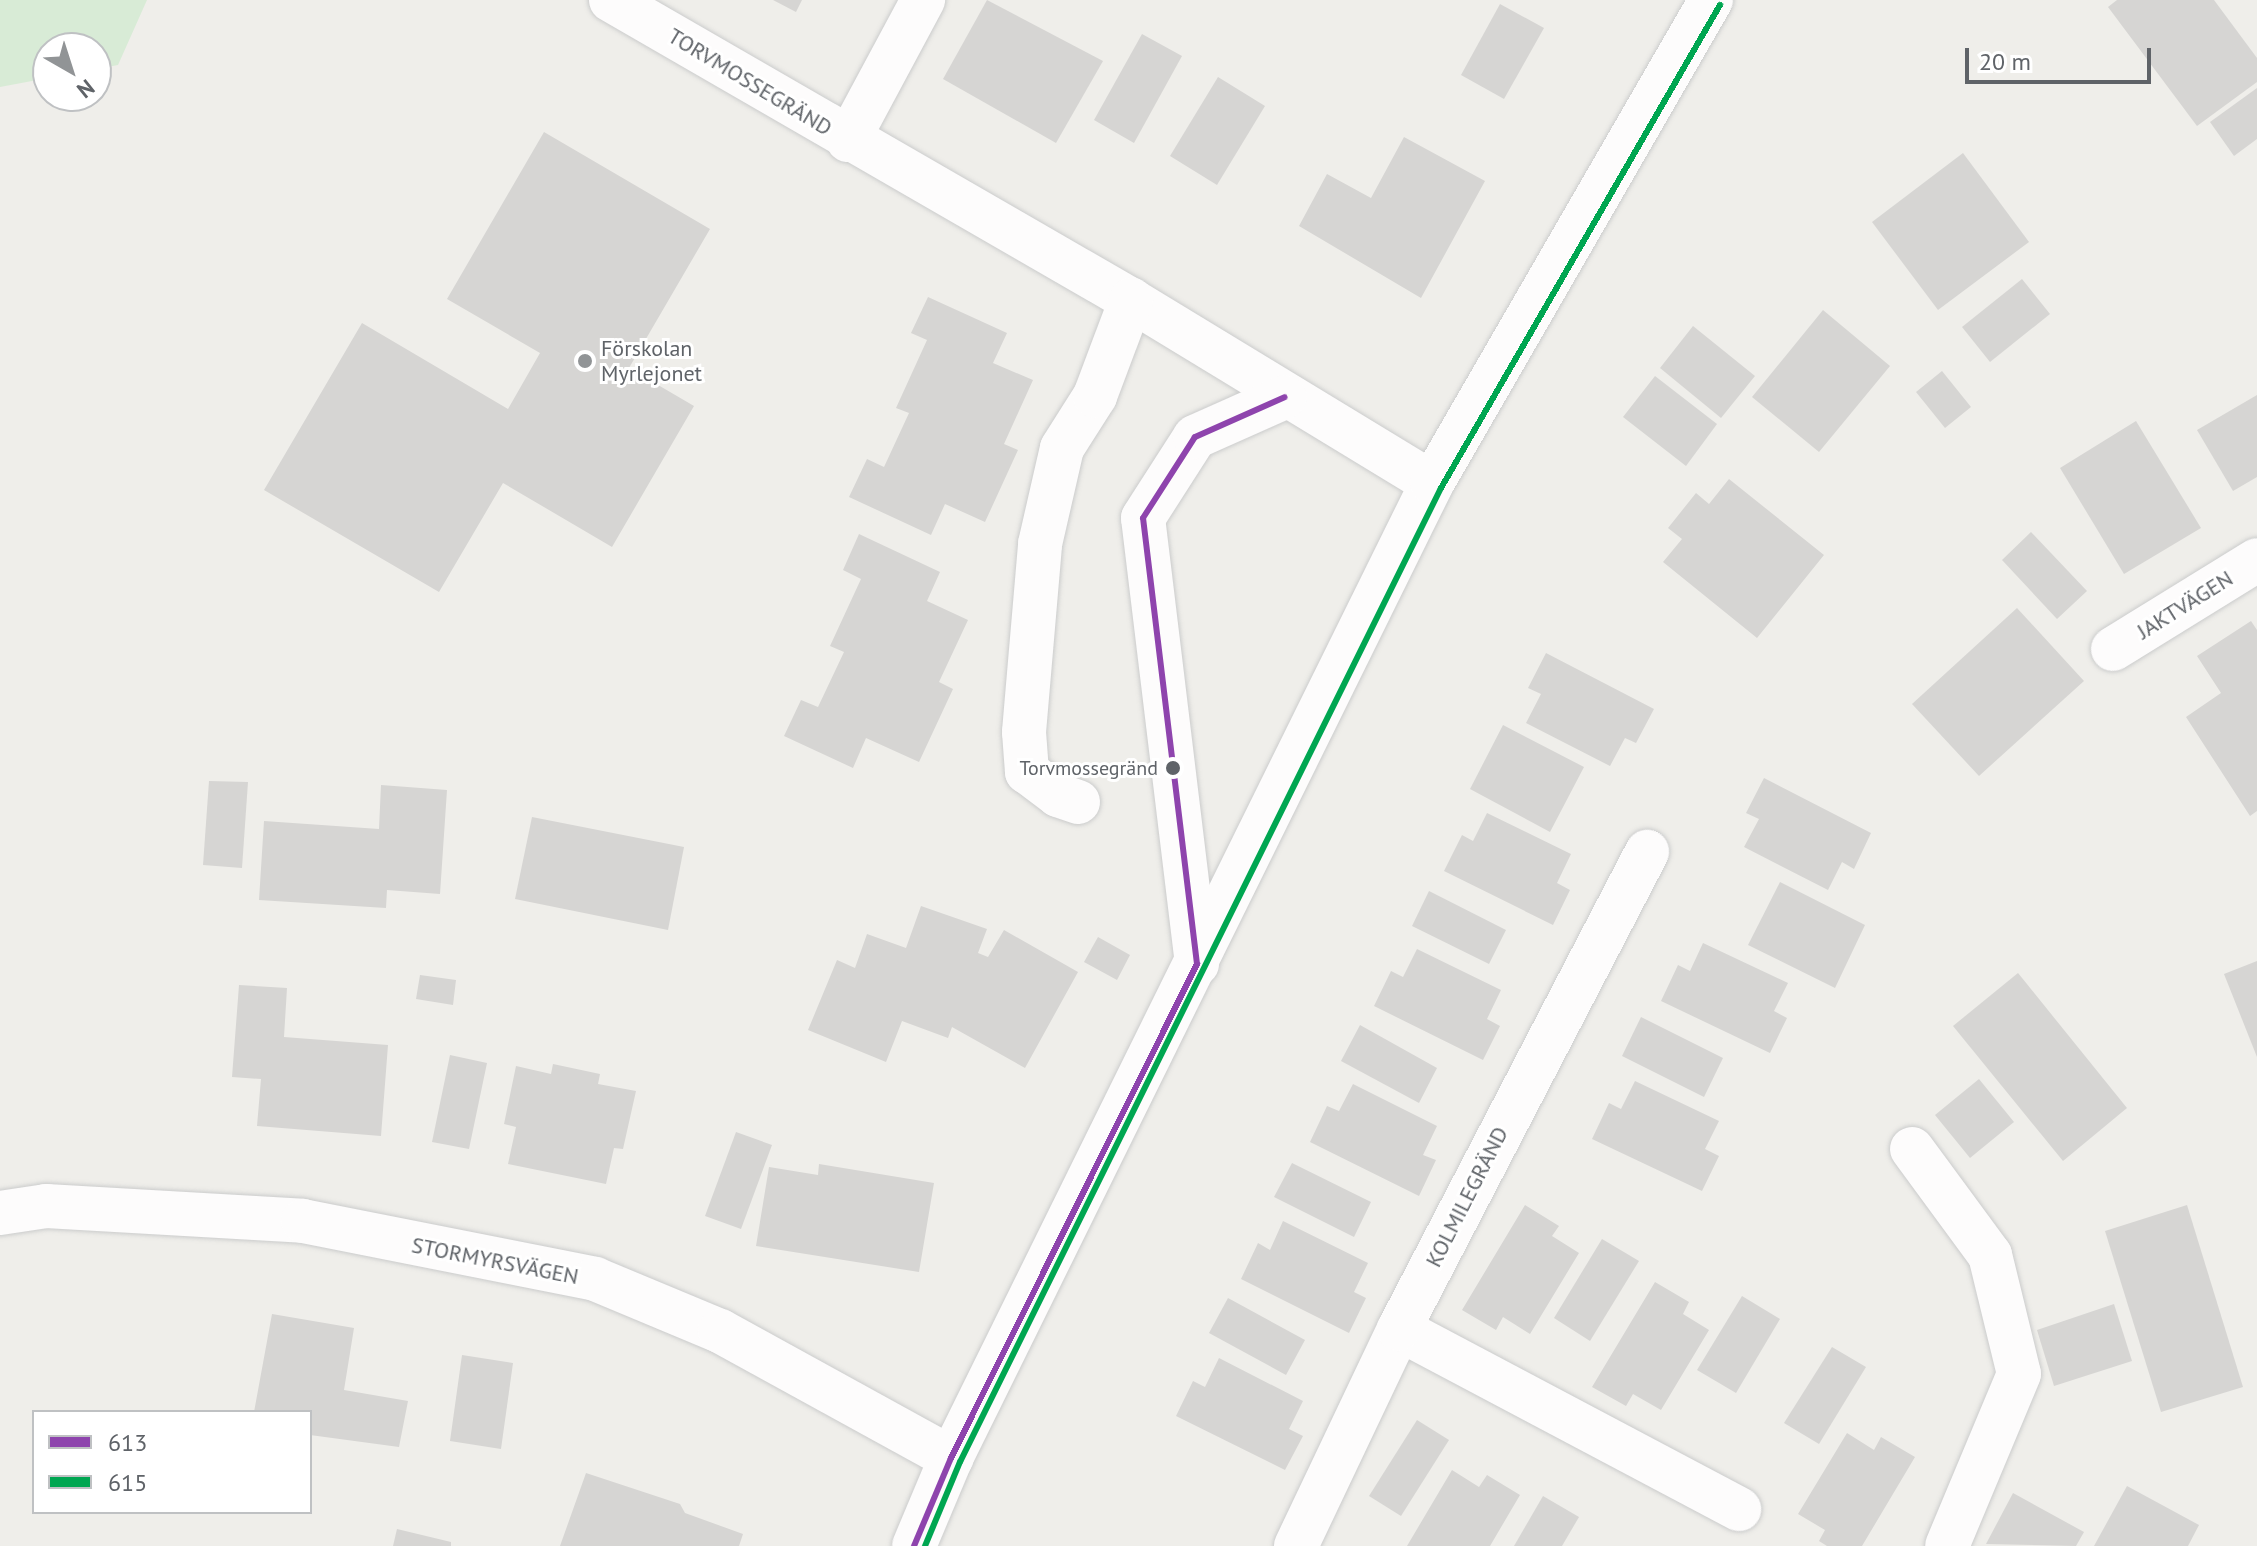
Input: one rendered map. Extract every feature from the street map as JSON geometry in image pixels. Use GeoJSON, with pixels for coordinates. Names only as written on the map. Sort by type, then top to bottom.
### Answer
{"type":"FeatureCollection","features":[{"type":"Feature","properties":{"kind":"street","name":"TORVMOSSEGRÄND"},"geometry":{"type":"LineString","coordinates":[[611,0],[848,140],[1131,300],[1285,397],[1432,483]]}},
{"type":"Feature","properties":{"kind":"street","name":"TORVMOSSEGRÄND"},"geometry":{"type":"LineString","coordinates":[[848,140],[923,0]]}},
{"type":"Feature","properties":{"kind":"street"},"geometry":{"type":"LineString","coordinates":[[914,1546],[951,1458],[1432,483],[1711,0]]}},
{"type":"Feature","properties":{"kind":"street"},"geometry":{"type":"LineString","coordinates":[[1078,802],[1058,795],[1027,772],[1024,732],[1040,544],[1062,448],[1095,396],[1131,300]]}},
{"type":"Feature","properties":{"kind":"street"},"geometry":{"type":"LineString","coordinates":[[1197,964],[1143,518],[1195,437],[1285,397]]}},
{"type":"Feature","properties":{"kind":"street","name":"JAKTVÄGEN"},"geometry":{"type":"LineString","coordinates":[[2113,649],[2257,560]]}},
{"type":"Feature","properties":{"kind":"street","name":"KOLMILEGRÄND"},"geometry":{"type":"LineString","coordinates":[[1296,1546],[1399,1329],[1647,852]]}},
{"type":"Feature","properties":{"kind":"street"},"geometry":{"type":"LineString","coordinates":[[1912,1149],[1990,1255],[2019,1374],[1947,1546]]}},
{"type":"Feature","properties":{"kind":"street","name":"STORMYRSVÄGEN"},"geometry":{"type":"LineString","coordinates":[[0,1213],[46,1206],[303,1221],[595,1279],[720,1331],[951,1458]]}},
{"type":"Feature","properties":{"kind":"street"},"geometry":{"type":"LineString","coordinates":[[1399,1329],[1739,1509]]}},
{"type":"Feature","properties":{"kind":"green space"},"geometry":{"type":"Polygon","coordinates":[[[0,0],[147,0],[118,65],[112,66],[112,32],[32,32],[32,81],[0,87],[0,0]]]}},
{"type":"Feature","properties":{"kind":"building"},"geometry":{"type":"Polygon","coordinates":[[[773,0],[802,0],[796,12],[773,0]]]}},
{"type":"Feature","properties":{"kind":"building"},"geometry":{"type":"Polygon","coordinates":[[[987,0],[1103,61],[1056,143],[943,79],[987,0]]]}},
{"type":"Feature","properties":{"kind":"building"},"geometry":{"type":"Polygon","coordinates":[[[2117,0],[2214,0],[2257,58],[2257,82],[2197,126],[2108,7],[2117,0]]]}},
{"type":"Feature","properties":{"kind":"building"},"geometry":{"type":"Polygon","coordinates":[[[1500,4],[1544,28],[1504,99],[1461,75],[1500,4]]]}},
{"type":"Feature","properties":{"kind":"building"},"geometry":{"type":"Polygon","coordinates":[[[1142,34],[1182,56],[1134,143],[1094,120],[1142,34]]]}},
{"type":"Feature","properties":{"kind":"building"},"geometry":{"type":"Polygon","coordinates":[[[1218,77],[1265,106],[1217,185],[1170,156],[1218,77]]]}},
{"type":"Feature","properties":{"kind":"building"},"geometry":{"type":"Polygon","coordinates":[[[2257,88],[2257,139],[2234,156],[2210,122],[2257,88]]]}},
{"type":"Feature","properties":{"kind":"building","name":"Förskolan Myrlejonet"},"geometry":{"type":"Polygon","coordinates":[[[544,132],[710,229],[629,368],[694,406],[612,547],[503,483],[439,592],[264,490],[362,323],[508,409],[540,353],[447,299],[544,132]]]}},
{"type":"Feature","properties":{"kind":"building"},"geometry":{"type":"Polygon","coordinates":[[[1404,137],[1485,181],[1421,298],[1299,226],[1327,174],[1371,198],[1404,137]]]}},
{"type":"Feature","properties":{"kind":"building"},"geometry":{"type":"Polygon","coordinates":[[[1963,153],[2029,242],[1938,310],[1872,222],[1963,153]]]}},
{"type":"Feature","properties":{"kind":"building"},"geometry":{"type":"Polygon","coordinates":[[[2022,279],[2050,314],[1990,362],[1962,327],[2022,279]]]}},
{"type":"Feature","properties":{"kind":"building"},"geometry":{"type":"Polygon","coordinates":[[[928,297],[1007,333],[993,363],[1033,380],[1004,444],[1018,450],[985,522],[945,504],[931,535],[849,497],[867,459],[884,467],[909,413],[896,408],[927,340],[911,333],[928,297]]]}},
{"type":"Feature","properties":{"kind":"building"},"geometry":{"type":"Polygon","coordinates":[[[1823,310],[1890,366],[1819,452],[1752,397],[1823,310]]]}},
{"type":"Feature","properties":{"kind":"building"},"geometry":{"type":"Polygon","coordinates":[[[1693,326],[1755,376],[1721,418],[1660,368],[1693,326]]]}},
{"type":"Feature","properties":{"kind":"building"},"geometry":{"type":"Polygon","coordinates":[[[1942,371],[1971,407],[1945,428],[1916,392],[1942,371]]]}},
{"type":"Feature","properties":{"kind":"building"},"geometry":{"type":"Polygon","coordinates":[[[1655,376],[1717,424],[1686,466],[1623,417],[1655,376]]]}},
{"type":"Feature","properties":{"kind":"building"},"geometry":{"type":"Polygon","coordinates":[[[2257,395],[2257,477],[2233,491],[2197,430],[2257,395]]]}},
{"type":"Feature","properties":{"kind":"building"},"geometry":{"type":"Polygon","coordinates":[[[2136,421],[2201,528],[2124,574],[2060,468],[2136,421]]]}},
{"type":"Feature","properties":{"kind":"building"},"geometry":{"type":"Polygon","coordinates":[[[1729,479],[1824,555],[1757,638],[1663,562],[1682,539],[1668,528],[1696,493],[1709,504],[1729,479]]]}},
{"type":"Feature","properties":{"kind":"building"},"geometry":{"type":"Polygon","coordinates":[[[2031,532],[2087,591],[2057,619],[2002,560],[2031,532]]]}},
{"type":"Feature","properties":{"kind":"building"},"geometry":{"type":"Polygon","coordinates":[[[859,534],[940,572],[927,601],[968,620],[939,682],[953,689],[919,762],[866,738],[853,768],[784,736],[801,700],[818,707],[844,652],[830,646],[861,579],[843,570],[859,534]]]}},
{"type":"Feature","properties":{"kind":"building"},"geometry":{"type":"Polygon","coordinates":[[[2017,608],[2084,681],[1979,776],[1912,704],[2017,608]]]}},
{"type":"Feature","properties":{"kind":"building"},"geometry":{"type":"Polygon","coordinates":[[[2251,621],[2257,630],[2257,811],[2250,816],[2186,717],[2221,693],[2197,656],[2251,621]]]}},
{"type":"Feature","properties":{"kind":"building"},"geometry":{"type":"Polygon","coordinates":[[[1546,653],[1654,709],[1636,743],[1625,738],[1610,766],[1526,723],[1541,694],[1528,688],[1546,653]]]}},
{"type":"Feature","properties":{"kind":"building"},"geometry":{"type":"Polygon","coordinates":[[[1503,725],[1584,767],[1550,832],[1470,789],[1503,725]]]}},
{"type":"Feature","properties":{"kind":"building"},"geometry":{"type":"Polygon","coordinates":[[[1764,778],[1871,833],[1854,869],[1842,862],[1828,890],[1744,847],[1759,819],[1746,813],[1764,778]]]}},
{"type":"Feature","properties":{"kind":"building"},"geometry":{"type":"Polygon","coordinates":[[[209,781],[248,782],[242,868],[203,865],[209,781]]]}},
{"type":"Feature","properties":{"kind":"building"},"geometry":{"type":"Polygon","coordinates":[[[381,785],[447,790],[440,894],[387,890],[386,908],[259,900],[264,821],[379,829],[381,785]]]}},
{"type":"Feature","properties":{"kind":"building"},"geometry":{"type":"Polygon","coordinates":[[[1487,813],[1571,854],[1557,883],[1570,890],[1553,925],[1444,871],[1462,835],[1473,841],[1487,813]]]}},
{"type":"Feature","properties":{"kind":"building"},"geometry":{"type":"Polygon","coordinates":[[[532,817],[684,847],[668,930],[515,899],[532,817]]]}},
{"type":"Feature","properties":{"kind":"building"},"geometry":{"type":"Polygon","coordinates":[[[1780,882],[1865,925],[1835,988],[1748,945],[1780,882]]]}},
{"type":"Feature","properties":{"kind":"building"},"geometry":{"type":"Polygon","coordinates":[[[1429,891],[1506,930],[1489,964],[1412,926],[1429,891]]]}},
{"type":"Feature","properties":{"kind":"building"},"geometry":{"type":"Polygon","coordinates":[[[921,906],[987,929],[978,953],[988,957],[1004,930],[1078,972],[1025,1068],[952,1027],[948,1038],[902,1021],[886,1062],[808,1030],[837,960],[855,968],[867,934],[906,948],[921,906]]]}},
{"type":"Feature","properties":{"kind":"building"},"geometry":{"type":"Polygon","coordinates":[[[1098,937],[1130,955],[1117,980],[1084,962],[1098,937]]]}},
{"type":"Feature","properties":{"kind":"building"},"geometry":{"type":"Polygon","coordinates":[[[1703,943],[1788,983],[1774,1011],[1787,1018],[1770,1053],[1661,1001],[1678,965],[1690,971],[1703,943]]]}},
{"type":"Feature","properties":{"kind":"building"},"geometry":{"type":"Polygon","coordinates":[[[1417,949],[1501,990],[1487,1019],[1500,1026],[1483,1060],[1374,1006],[1391,971],[1403,977],[1417,949]]]}},
{"type":"Feature","properties":{"kind":"building"},"geometry":{"type":"Polygon","coordinates":[[[2257,961],[2257,1057],[2224,974],[2257,961]]]}},
{"type":"Feature","properties":{"kind":"building"},"geometry":{"type":"Polygon","coordinates":[[[2018,973],[2127,1108],[2063,1161],[1953,1026],[2018,973]]]}},
{"type":"Feature","properties":{"kind":"building"},"geometry":{"type":"Polygon","coordinates":[[[420,975],[456,980],[453,1005],[416,999],[420,975]]]}},
{"type":"Feature","properties":{"kind":"building"},"geometry":{"type":"Polygon","coordinates":[[[239,985],[287,988],[284,1037],[388,1045],[381,1136],[257,1126],[261,1079],[232,1077],[239,985]]]}},
{"type":"Feature","properties":{"kind":"building"},"geometry":{"type":"Polygon","coordinates":[[[1641,1017],[1723,1058],[1704,1097],[1622,1056],[1641,1017]]]}},
{"type":"Feature","properties":{"kind":"building"},"geometry":{"type":"Polygon","coordinates":[[[1360,1025],[1437,1068],[1419,1103],[1341,1061],[1360,1025]]]}},
{"type":"Feature","properties":{"kind":"building"},"geometry":{"type":"Polygon","coordinates":[[[450,1055],[487,1063],[469,1149],[432,1142],[450,1055]]]}},
{"type":"Feature","properties":{"kind":"building"},"geometry":{"type":"Polygon","coordinates":[[[553,1064],[600,1074],[598,1084],[636,1091],[623,1149],[614,1148],[606,1184],[508,1164],[516,1127],[504,1124],[516,1066],[551,1074],[553,1064]]]}},
{"type":"Feature","properties":{"kind":"building"},"geometry":{"type":"Polygon","coordinates":[[[1979,1079],[2014,1122],[1970,1158],[1935,1115],[1979,1079]]]}},
{"type":"Feature","properties":{"kind":"building"},"geometry":{"type":"Polygon","coordinates":[[[1635,1081],[1719,1121],[1705,1149],[1719,1156],[1702,1191],[1592,1139],[1609,1103],[1621,1109],[1635,1081]]]}},
{"type":"Feature","properties":{"kind":"building"},"geometry":{"type":"Polygon","coordinates":[[[1353,1084],[1437,1126],[1423,1155],[1436,1160],[1419,1196],[1310,1142],[1327,1106],[1339,1111],[1353,1084]]]}},
{"type":"Feature","properties":{"kind":"building"},"geometry":{"type":"Polygon","coordinates":[[[736,1132],[772,1145],[741,1229],[705,1216],[736,1132]]]}},
{"type":"Feature","properties":{"kind":"building"},"geometry":{"type":"Polygon","coordinates":[[[1292,1163],[1371,1202],[1354,1237],[1274,1197],[1292,1163]]]}},
{"type":"Feature","properties":{"kind":"building"},"geometry":{"type":"Polygon","coordinates":[[[819,1164],[934,1183],[919,1272],[756,1246],[769,1167],[818,1175],[819,1164]]]}},
{"type":"Feature","properties":{"kind":"building"},"geometry":{"type":"Polygon","coordinates":[[[1525,1205],[1559,1226],[1552,1236],[1579,1253],[1530,1334],[1503,1317],[1496,1330],[1462,1310],[1525,1205]]]}},
{"type":"Feature","properties":{"kind":"building"},"geometry":{"type":"Polygon","coordinates":[[[2187,1205],[2243,1387],[2161,1412],[2105,1231],[2187,1205]]]}},
{"type":"Feature","properties":{"kind":"building"},"geometry":{"type":"Polygon","coordinates":[[[1283,1221],[1368,1263],[1354,1292],[1366,1298],[1349,1333],[1241,1279],[1258,1243],[1270,1250],[1283,1221]]]}},
{"type":"Feature","properties":{"kind":"building"},"geometry":{"type":"Polygon","coordinates":[[[1602,1239],[1639,1261],[1590,1341],[1554,1318],[1602,1239]]]}},
{"type":"Feature","properties":{"kind":"building"},"geometry":{"type":"Polygon","coordinates":[[[1655,1282],[1689,1302],[1683,1314],[1709,1330],[1661,1410],[1633,1394],[1626,1406],[1592,1387],[1655,1282]]]}},
{"type":"Feature","properties":{"kind":"building"},"geometry":{"type":"Polygon","coordinates":[[[1742,1296],[1780,1319],[1736,1393],[1697,1370],[1742,1296]]]}},
{"type":"Feature","properties":{"kind":"building"},"geometry":{"type":"Polygon","coordinates":[[[1228,1298],[1305,1340],[1286,1375],[1209,1333],[1228,1298]]]}},
{"type":"Feature","properties":{"kind":"building"},"geometry":{"type":"Polygon","coordinates":[[[2114,1304],[2132,1361],[2054,1386],[2037,1330],[2114,1304]]]}},
{"type":"Feature","properties":{"kind":"building"},"geometry":{"type":"Polygon","coordinates":[[[272,1314],[354,1328],[344,1390],[408,1401],[399,1447],[312,1435],[312,1410],[254,1410],[272,1314]]]}},
{"type":"Feature","properties":{"kind":"building"},"geometry":{"type":"Polygon","coordinates":[[[1832,1347],[1866,1367],[1819,1444],[1784,1423],[1832,1347]]]}},
{"type":"Feature","properties":{"kind":"building"},"geometry":{"type":"Polygon","coordinates":[[[462,1355],[513,1363],[501,1449],[450,1441],[462,1355]]]}},
{"type":"Feature","properties":{"kind":"building"},"geometry":{"type":"Polygon","coordinates":[[[1219,1358],[1303,1401],[1289,1429],[1303,1436],[1285,1470],[1176,1416],[1193,1381],[1205,1387],[1219,1358]]]}},
{"type":"Feature","properties":{"kind":"building"},"geometry":{"type":"Polygon","coordinates":[[[1417,1420],[1449,1440],[1401,1516],[1369,1496],[1417,1420]]]}},
{"type":"Feature","properties":{"kind":"building"},"geometry":{"type":"Polygon","coordinates":[[[1847,1433],[1874,1450],[1881,1437],[1915,1457],[1862,1546],[1827,1546],[1819,1541],[1825,1530],[1798,1514],[1847,1433]]]}},
{"type":"Feature","properties":{"kind":"building"},"geometry":{"type":"Polygon","coordinates":[[[1452,1470],[1479,1487],[1487,1475],[1520,1495],[1490,1546],[1407,1546],[1452,1470]]]}},
{"type":"Feature","properties":{"kind":"building"},"geometry":{"type":"Polygon","coordinates":[[[586,1473],[680,1504],[685,1513],[743,1534],[739,1546],[560,1546],[586,1473]]]}},
{"type":"Feature","properties":{"kind":"building"},"geometry":{"type":"Polygon","coordinates":[[[2127,1486],[2199,1525],[2188,1546],[2094,1546],[2127,1486]]]}},
{"type":"Feature","properties":{"kind":"building"},"geometry":{"type":"Polygon","coordinates":[[[2013,1493],[2084,1532],[2076,1546],[1986,1544],[2013,1493]]]}},
{"type":"Feature","properties":{"kind":"building"},"geometry":{"type":"Polygon","coordinates":[[[1543,1496],[1579,1517],[1562,1546],[1514,1546],[1543,1496]]]}},
{"type":"Feature","properties":{"kind":"building"},"geometry":{"type":"Polygon","coordinates":[[[397,1529],[451,1542],[451,1546],[393,1546],[397,1529]]]}},
{"type":"Feature","properties":{"kind":"transit line","name":"615"},"geometry":{"type":"LineString","coordinates":[[925,1546],[960,1462],[1441,488],[1720,5]]}},
{"type":"Feature","properties":{"kind":"transit line","name":"613"},"geometry":{"type":"LineString","coordinates":[[1197,964],[1143,518],[1195,437],[1285,397]]}},
{"type":"Feature","properties":{"kind":"transit line","name":"613"},"geometry":{"type":"LineString","coordinates":[[914,1546],[951,1458],[1197,964]]}},
{"type":"Feature","properties":{"kind":"place","name":"Förskolan Myrlejonet"},"geometry":{"type":"Point","coordinates":[585,361]}},
{"type":"Feature","properties":{"kind":"place","name":"Torvmossegränd"},"geometry":{"type":"Point","coordinates":[1173,768]}}]}
